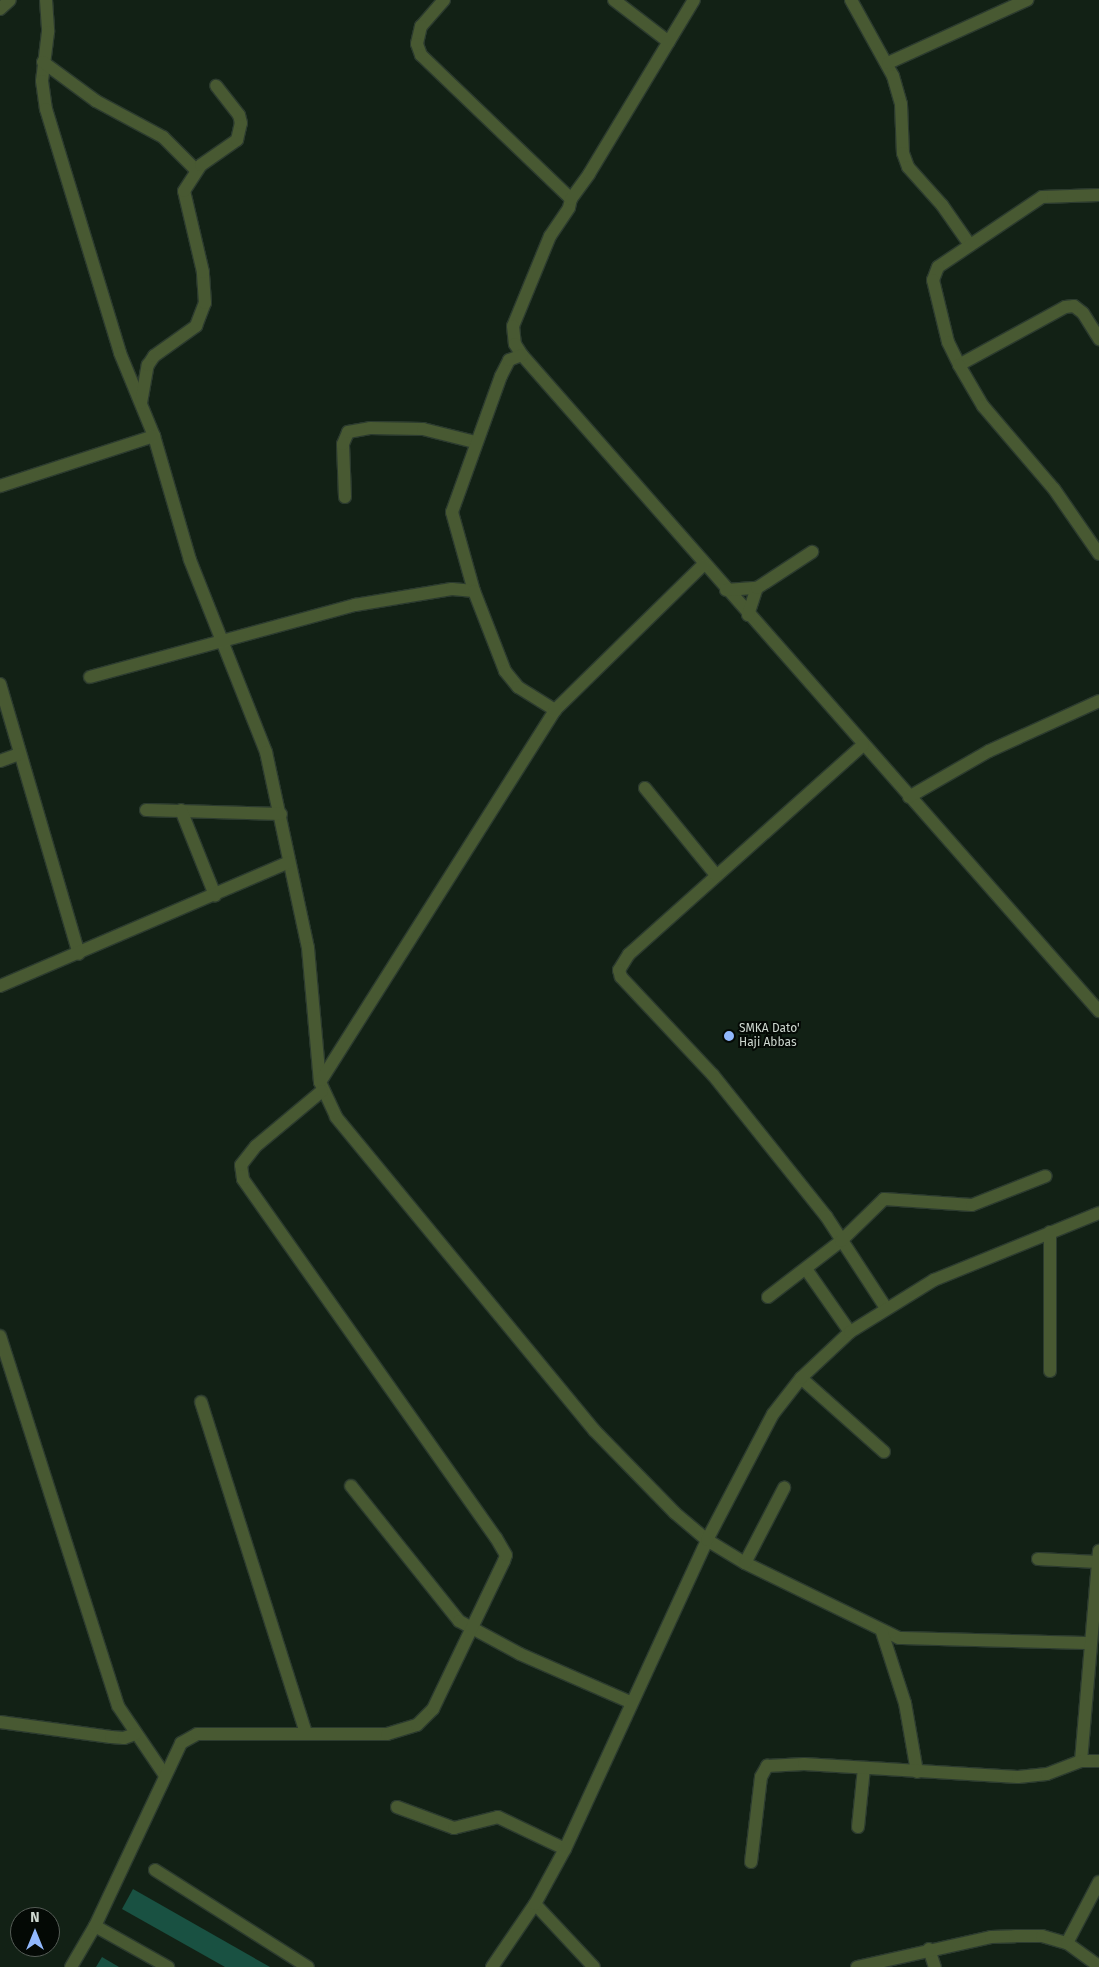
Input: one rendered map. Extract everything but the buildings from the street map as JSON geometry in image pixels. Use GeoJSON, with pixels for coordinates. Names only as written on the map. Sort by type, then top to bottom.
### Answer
{"type":"FeatureCollection","features":[{"type":"Feature","properties":{"kind":"street"},"geometry":{"type":"LineString","coordinates":[[0,9],[10,0]]}},
{"type":"Feature","properties":{"kind":"street"},"geometry":{"type":"LineString","coordinates":[[46,0],[48,32],[42,81],[46,109],[120,353],[154,436],[190,560],[262,736],[308,948],[321,1087],[336,1117],[594,1430],[675,1514],[707,1540],[744,1563],[882,1632],[914,1641],[1089,1643]]}},
{"type":"Feature","properties":{"kind":"street"},"geometry":{"type":"LineString","coordinates":[[444,0],[421,26],[417,44],[421,55],[571,199]]}},
{"type":"Feature","properties":{"kind":"street"},"geometry":{"type":"LineString","coordinates":[[614,0],[669,42]]}},
{"type":"Feature","properties":{"kind":"street"},"geometry":{"type":"LineString","coordinates":[[694,0],[589,174],[571,199],[569,208],[550,236],[513,326],[515,344],[522,355],[704,565],[1099,1011]]}},
{"type":"Feature","properties":{"kind":"street"},"geometry":{"type":"LineString","coordinates":[[851,0],[888,63],[901,104],[903,153],[908,167],[942,204],[970,245]]}},
{"type":"Feature","properties":{"kind":"street"},"geometry":{"type":"LineString","coordinates":[[888,63],[1027,0]]}},
{"type":"Feature","properties":{"kind":"street"},"geometry":{"type":"LineString","coordinates":[[43,62],[96,101],[164,137],[196,170]]}},
{"type":"Feature","properties":{"kind":"street"},"geometry":{"type":"LineString","coordinates":[[141,403],[148,365],[154,356],[196,326],[205,302],[202,272],[184,197],[186,183],[196,170],[237,140],[240,132],[239,115],[216,86]]}},
{"type":"Feature","properties":{"kind":"street"},"geometry":{"type":"LineString","coordinates":[[1099,195],[1042,197],[938,267],[933,280],[948,342],[958,366],[983,406],[1054,489],[1099,554]]}},
{"type":"Feature","properties":{"kind":"street"},"geometry":{"type":"LineString","coordinates":[[958,366],[1065,307],[1074,306],[1083,313],[1099,339]]}},
{"type":"Feature","properties":{"kind":"street"},"geometry":{"type":"LineString","coordinates":[[522,355],[507,364],[475,442],[452,512],[474,591],[509,678],[555,710]]}},
{"type":"Feature","properties":{"kind":"street"},"geometry":{"type":"LineString","coordinates":[[345,497],[343,444],[348,432],[370,428],[423,429],[475,442]]}},
{"type":"Feature","properties":{"kind":"street"},"geometry":{"type":"LineString","coordinates":[[0,486],[154,436]]}},
{"type":"Feature","properties":{"kind":"street"},"geometry":{"type":"LineString","coordinates":[[726,590],[757,588],[812,552]]}},
{"type":"Feature","properties":{"kind":"street"},"geometry":{"type":"LineString","coordinates":[[71,1967],[95,1926],[164,1774],[181,1743],[197,1734],[387,1734],[417,1725],[434,1709],[502,1568],[506,1555],[504,1549],[240,1172],[244,1160],[256,1146],[321,1087],[555,710],[704,565]]}},
{"type":"Feature","properties":{"kind":"street"},"geometry":{"type":"LineString","coordinates":[[748,615],[757,588]]}},
{"type":"Feature","properties":{"kind":"street"},"geometry":{"type":"LineString","coordinates":[[90,678],[355,604],[452,589],[474,591]]}},
{"type":"Feature","properties":{"kind":"street"},"geometry":{"type":"LineString","coordinates":[[0,684],[79,954]]}},
{"type":"Feature","properties":{"kind":"street"},"geometry":{"type":"LineString","coordinates":[[909,797],[981,755],[1099,701]]}},
{"type":"Feature","properties":{"kind":"street"},"geometry":{"type":"LineString","coordinates":[[864,745],[629,954],[620,965],[621,977],[713,1075],[826,1216],[886,1308]]}},
{"type":"Feature","properties":{"kind":"street"},"geometry":{"type":"LineString","coordinates":[[0,761],[19,754]]}},
{"type":"Feature","properties":{"kind":"street"},"geometry":{"type":"LineString","coordinates":[[645,788],[716,876]]}},
{"type":"Feature","properties":{"kind":"street"},"geometry":{"type":"LineString","coordinates":[[146,810],[280,814]]}},
{"type":"Feature","properties":{"kind":"street"},"geometry":{"type":"LineString","coordinates":[[181,810],[215,894]]}},
{"type":"Feature","properties":{"kind":"street"},"geometry":{"type":"LineString","coordinates":[[0,986],[79,954],[290,862]]}},
{"type":"Feature","properties":{"kind":"street"},"geometry":{"type":"LineString","coordinates":[[768,1297],[806,1270],[841,1241],[884,1200],[972,1205],[1046,1176]]}},
{"type":"Feature","properties":{"kind":"street"},"geometry":{"type":"LineString","coordinates":[[492,1967],[535,1904],[565,1850],[591,1798],[630,1702],[707,1540],[773,1414],[801,1378],[850,1332],[934,1280],[1099,1213]]}},
{"type":"Feature","properties":{"kind":"street"},"geometry":{"type":"LineString","coordinates":[[1050,1232],[1050,1371]]}},
{"type":"Feature","properties":{"kind":"street"},"geometry":{"type":"LineString","coordinates":[[806,1270],[850,1332]]}},
{"type":"Feature","properties":{"kind":"street"},"geometry":{"type":"LineString","coordinates":[[0,1336],[118,1706],[164,1774]]}},
{"type":"Feature","properties":{"kind":"street"},"geometry":{"type":"LineString","coordinates":[[801,1378],[884,1452]]}},
{"type":"Feature","properties":{"kind":"street"},"geometry":{"type":"LineString","coordinates":[[201,1402],[306,1734]]}},
{"type":"Feature","properties":{"kind":"street"},"geometry":{"type":"LineString","coordinates":[[351,1486],[451,1613],[471,1629],[630,1702]]}},
{"type":"Feature","properties":{"kind":"street"},"geometry":{"type":"LineString","coordinates":[[744,1563],[784,1488]]}},
{"type":"Feature","properties":{"kind":"street"},"geometry":{"type":"LineString","coordinates":[[1038,1559],[1098,1557],[1089,1643],[1081,1762]]}},
{"type":"Feature","properties":{"kind":"street"},"geometry":{"type":"LineString","coordinates":[[882,1632],[905,1704],[917,1772]]}},
{"type":"Feature","properties":{"kind":"street"},"geometry":{"type":"LineString","coordinates":[[0,1722],[111,1737],[124,1738],[136,1734]]}},
{"type":"Feature","properties":{"kind":"street"},"geometry":{"type":"LineString","coordinates":[[751,1862],[760,1777],[767,1766],[804,1764],[1018,1777],[1047,1774],[1081,1762],[1099,1761]]}},
{"type":"Feature","properties":{"kind":"street"},"geometry":{"type":"LineString","coordinates":[[858,1827],[864,1768]]}},
{"type":"Feature","properties":{"kind":"street"},"geometry":{"type":"LineString","coordinates":[[396,1807],[454,1828],[498,1817],[565,1850]]}},
{"type":"Feature","properties":{"kind":"street"},"geometry":{"type":"LineString","coordinates":[[155,1870],[308,1967]]}},
{"type":"Feature","properties":{"kind":"street"},"geometry":{"type":"LineString","coordinates":[[1067,1943],[1099,1882]]}},
{"type":"Feature","properties":{"kind":"street"},"geometry":{"type":"LineString","coordinates":[[535,1904],[594,1967]]}},
{"type":"Feature","properties":{"kind":"street"},"geometry":{"type":"LineString","coordinates":[[95,1926],[168,1967]]}},
{"type":"Feature","properties":{"kind":"street"},"geometry":{"type":"LineString","coordinates":[[857,1967],[929,1949],[991,1937],[1042,1936],[1067,1943],[1099,1966]]}},
{"type":"Feature","properties":{"kind":"street"},"geometry":{"type":"LineString","coordinates":[[929,1949],[935,1967]]}},
{"type":"Feature","properties":{"kind":"place","name":"SMKA Dato' Haji Abbas"},"geometry":{"type":"Point","coordinates":[729,1036]}}]}
